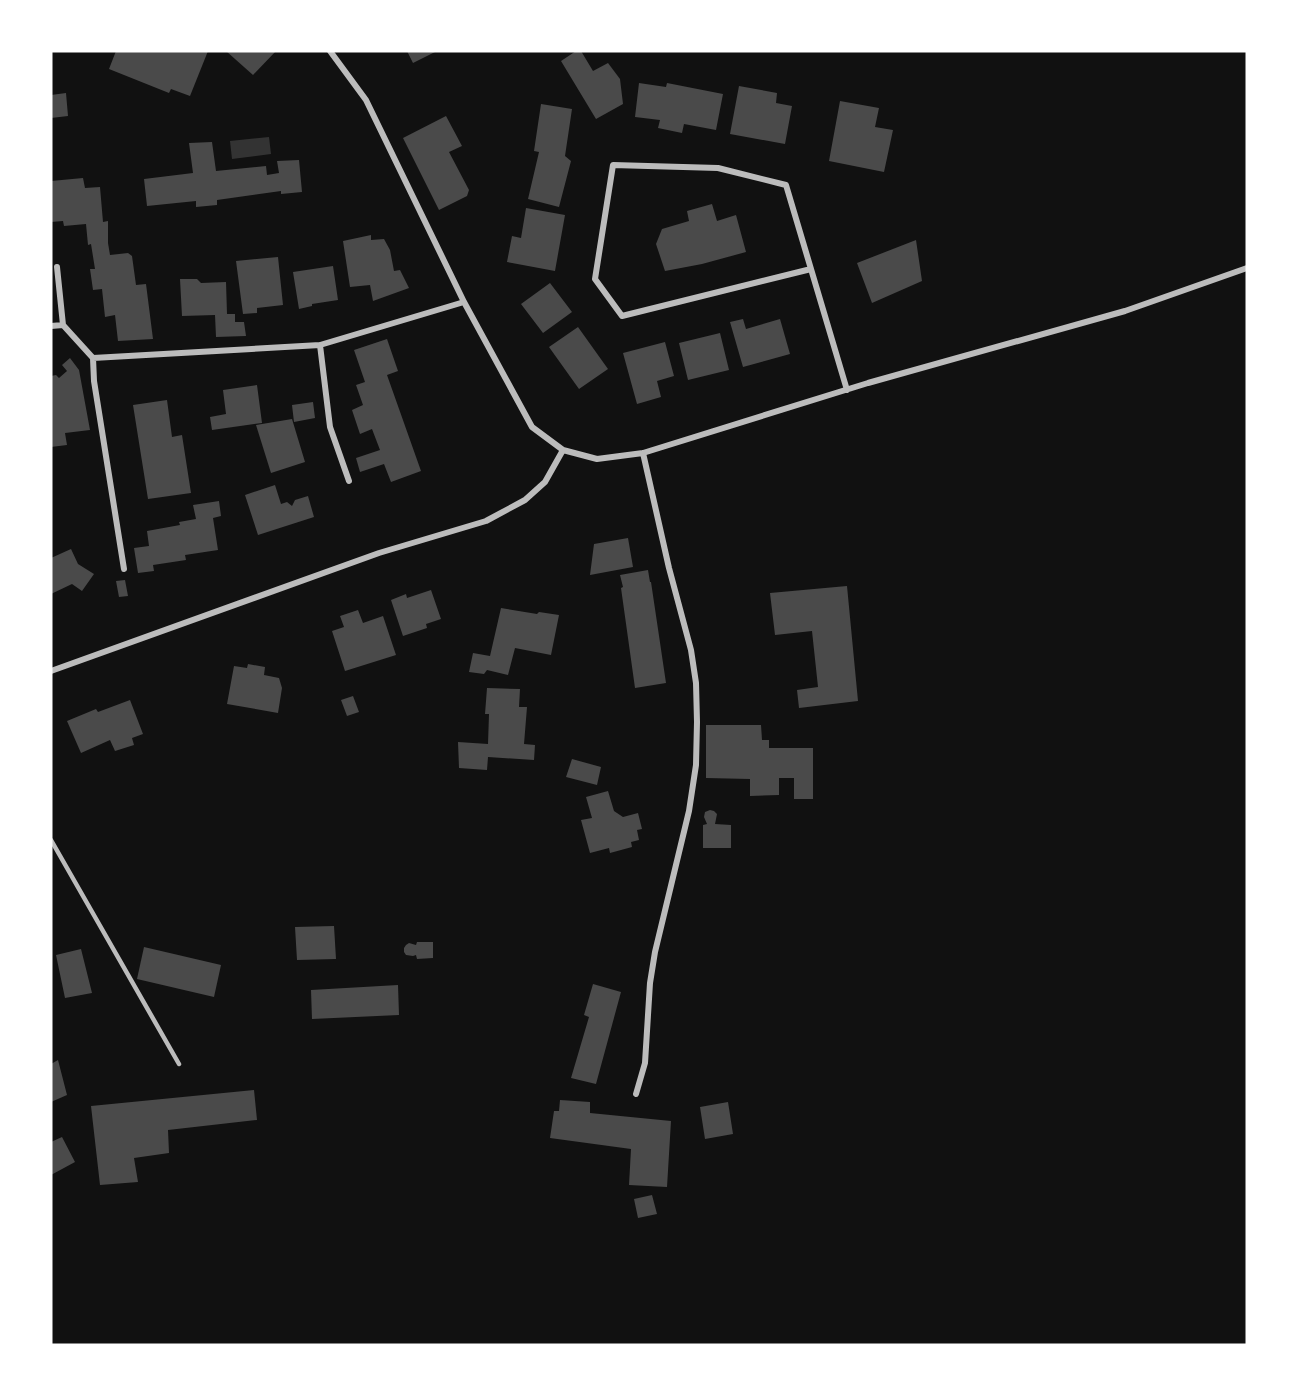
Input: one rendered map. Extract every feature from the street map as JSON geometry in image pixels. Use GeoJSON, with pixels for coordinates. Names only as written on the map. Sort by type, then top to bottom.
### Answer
{"type":"FeatureCollection","features":[{"type":"Feature","properties":{"kind":"street"},"geometry":{"type":"LineString","coordinates":[[330,51],[366,100],[464,302],[532,427],[563,450],[597,459],[643,453],[848,390],[1125,311],[1247,268]]}},
{"type":"Feature","properties":{"kind":"street"},"geometry":{"type":"LineString","coordinates":[[812,269],[622,316],[595,279],[614,165],[718,168],[786,185],[812,269],[848,390]]}},
{"type":"Feature","properties":{"kind":"street"},"geometry":{"type":"LineString","coordinates":[[57,267],[63,325],[93,358],[94,381],[124,569]]}},
{"type":"Feature","properties":{"kind":"street"},"geometry":{"type":"LineString","coordinates":[[93,358],[320,345],[464,302]]}},
{"type":"Feature","properties":{"kind":"street"},"geometry":{"type":"LineString","coordinates":[[51,327],[63,325]]}},
{"type":"Feature","properties":{"kind":"street"},"geometry":{"type":"LineString","coordinates":[[320,345],[330,427],[349,481]]}},
{"type":"Feature","properties":{"kind":"street"},"geometry":{"type":"LineString","coordinates":[[51,671],[379,554],[486,521],[525,500],[545,482],[563,450]]}},
{"type":"Feature","properties":{"kind":"street"},"geometry":{"type":"LineString","coordinates":[[636,1094],[645,1063],[650,982],[655,952],[689,811],[696,765],[697,722],[696,683],[691,650],[669,568],[643,453]]}},
{"type":"Feature","properties":{"kind":"lane"},"geometry":{"type":"LineString","coordinates":[[51,840],[179,1064]]}},
{"type":"Feature","properties":{"kind":"shaded area"},"geometry":{"type":"Polygon","coordinates":[[[269,137],[271,154],[232,159],[230,141],[269,137]]]}},
{"type":"Feature","properties":{"kind":"building"},"geometry":{"type":"Polygon","coordinates":[[[116,51],[208,51],[190,96],[171,89],[169,93],[109,69],[116,51]]]}},
{"type":"Feature","properties":{"kind":"building"},"geometry":{"type":"Polygon","coordinates":[[[226,51],[276,51],[253,75],[226,51]]]}},
{"type":"Feature","properties":{"kind":"building"},"geometry":{"type":"Polygon","coordinates":[[[407,51],[437,51],[413,63],[407,51]]]}},
{"type":"Feature","properties":{"kind":"building"},"geometry":{"type":"Polygon","coordinates":[[[576,51],[581,51],[593,71],[608,63],[620,79],[623,104],[596,119],[561,61],[576,51]]]}},
{"type":"Feature","properties":{"kind":"building"},"geometry":{"type":"Polygon","coordinates":[[[639,83],[666,87],[667,83],[723,94],[716,130],[684,124],[682,133],[658,128],[660,120],[635,117],[639,83]]]}},
{"type":"Feature","properties":{"kind":"building"},"geometry":{"type":"Polygon","coordinates":[[[739,86],[777,93],[776,103],[792,106],[785,144],[730,134],[739,86]]]}},
{"type":"Feature","properties":{"kind":"building"},"geometry":{"type":"Polygon","coordinates":[[[66,93],[68,116],[51,118],[51,95],[66,93]]]}},
{"type":"Feature","properties":{"kind":"building"},"geometry":{"type":"Polygon","coordinates":[[[840,101],[879,108],[875,127],[893,130],[884,172],[829,161],[840,101]]]}},
{"type":"Feature","properties":{"kind":"building"},"geometry":{"type":"Polygon","coordinates":[[[541,104],[572,109],[565,156],[571,161],[559,207],[528,199],[539,152],[534,151],[541,104]]]}},
{"type":"Feature","properties":{"kind":"building"},"geometry":{"type":"Polygon","coordinates":[[[446,116],[462,146],[449,152],[469,190],[467,196],[439,210],[403,138],[446,116]]]}},
{"type":"Feature","properties":{"kind":"building"},"geometry":{"type":"Polygon","coordinates":[[[212,142],[216,171],[266,166],[267,175],[279,173],[277,161],[299,160],[302,192],[281,194],[281,191],[217,200],[217,205],[196,207],[196,201],[147,206],[144,179],[193,173],[189,143],[212,142]]]}},
{"type":"Feature","properties":{"kind":"building"},"geometry":{"type":"Polygon","coordinates":[[[83,178],[85,188],[100,187],[103,222],[108,221],[110,255],[128,253],[132,256],[136,285],[146,284],[153,339],[118,341],[115,315],[105,317],[102,289],[93,290],[90,269],[95,269],[91,244],[88,245],[86,224],[64,226],[63,221],[51,222],[51,181],[83,178]]]}},
{"type":"Feature","properties":{"kind":"building"},"geometry":{"type":"Polygon","coordinates":[[[712,204],[717,221],[736,215],[746,252],[665,271],[656,244],[662,229],[689,221],[687,211],[712,204]]]}},
{"type":"Feature","properties":{"kind":"building"},"geometry":{"type":"Polygon","coordinates":[[[526,208],[565,215],[555,271],[507,262],[512,236],[521,238],[526,208]]]}},
{"type":"Feature","properties":{"kind":"building"},"geometry":{"type":"Polygon","coordinates":[[[371,235],[371,240],[384,239],[390,250],[394,271],[400,270],[409,288],[373,301],[370,285],[350,287],[343,241],[371,235]]]}},
{"type":"Feature","properties":{"kind":"building"},"geometry":{"type":"Polygon","coordinates":[[[916,240],[922,281],[872,303],[857,263],[916,240]]]}},
{"type":"Feature","properties":{"kind":"building"},"geometry":{"type":"Polygon","coordinates":[[[278,257],[283,305],[257,308],[257,313],[243,314],[236,261],[278,257]]]}},
{"type":"Feature","properties":{"kind":"building"},"geometry":{"type":"Polygon","coordinates":[[[333,266],[338,300],[312,304],[312,306],[299,309],[293,272],[333,266]]]}},
{"type":"Feature","properties":{"kind":"building"},"geometry":{"type":"Polygon","coordinates":[[[180,279],[197,279],[201,283],[226,282],[227,314],[235,314],[235,322],[244,322],[246,336],[216,337],[215,315],[182,316],[180,279]]]}},
{"type":"Feature","properties":{"kind":"building"},"geometry":{"type":"Polygon","coordinates":[[[550,283],[572,312],[543,333],[521,304],[550,283]]]}},
{"type":"Feature","properties":{"kind":"building"},"geometry":{"type":"Polygon","coordinates":[[[743,319],[746,329],[780,319],[790,354],[743,367],[730,322],[743,319]]]}},
{"type":"Feature","properties":{"kind":"building"},"geometry":{"type":"Polygon","coordinates":[[[578,327],[608,369],[579,389],[549,347],[578,327]]]}},
{"type":"Feature","properties":{"kind":"building"},"geometry":{"type":"Polygon","coordinates":[[[720,333],[729,370],[688,380],[679,343],[720,333]]]}},
{"type":"Feature","properties":{"kind":"building"},"geometry":{"type":"Polygon","coordinates":[[[387,339],[398,371],[387,375],[421,471],[391,482],[384,464],[360,472],[356,458],[380,450],[372,429],[360,434],[352,410],[363,405],[356,385],[365,382],[354,350],[387,339]]]}},
{"type":"Feature","properties":{"kind":"building"},"geometry":{"type":"Polygon","coordinates":[[[665,342],[674,376],[657,381],[661,397],[637,404],[623,353],[665,342]]]}},
{"type":"Feature","properties":{"kind":"building"},"geometry":{"type":"Polygon","coordinates":[[[70,358],[79,370],[90,430],[65,433],[67,445],[51,447],[51,376],[56,375],[59,378],[67,371],[62,365],[70,358]]]}},
{"type":"Feature","properties":{"kind":"building"},"geometry":{"type":"Polygon","coordinates":[[[257,385],[262,423],[212,430],[210,417],[226,414],[223,390],[257,385]]]}},
{"type":"Feature","properties":{"kind":"building"},"geometry":{"type":"Polygon","coordinates":[[[167,400],[172,437],[182,435],[191,493],[148,499],[133,405],[167,400]]]}},
{"type":"Feature","properties":{"kind":"building"},"geometry":{"type":"Polygon","coordinates":[[[313,402],[315,418],[294,422],[292,405],[313,402]]]}},
{"type":"Feature","properties":{"kind":"building"},"geometry":{"type":"Polygon","coordinates":[[[292,419],[305,462],[271,473],[256,425],[292,419]]]}},
{"type":"Feature","properties":{"kind":"building"},"geometry":{"type":"Polygon","coordinates":[[[275,485],[281,504],[287,502],[292,506],[295,500],[308,496],[314,517],[258,535],[245,495],[275,485]]]}},
{"type":"Feature","properties":{"kind":"building"},"geometry":{"type":"Polygon","coordinates":[[[219,501],[221,516],[213,518],[218,550],[185,555],[186,560],[153,565],[154,571],[138,573],[134,548],[149,546],[147,531],[180,525],[179,522],[196,519],[193,505],[219,501]]]}},
{"type":"Feature","properties":{"kind":"building"},"geometry":{"type":"Polygon","coordinates":[[[628,538],[633,567],[590,575],[594,544],[628,538]]]}},
{"type":"Feature","properties":{"kind":"building"},"geometry":{"type":"Polygon","coordinates":[[[71,549],[78,564],[94,574],[82,591],[72,584],[51,594],[51,558],[71,549]]]}},
{"type":"Feature","properties":{"kind":"building"},"geometry":{"type":"Polygon","coordinates":[[[648,570],[666,683],[635,688],[620,575],[648,570]]]}},
{"type":"Feature","properties":{"kind":"building"},"geometry":{"type":"Polygon","coordinates":[[[125,580],[128,596],[119,597],[116,581],[125,580]]]}},
{"type":"Feature","properties":{"kind":"building"},"geometry":{"type":"Polygon","coordinates":[[[847,586],[858,701],[799,708],[797,690],[818,687],[812,631],[775,635],[770,593],[847,586]]]}},
{"type":"Feature","properties":{"kind":"building"},"geometry":{"type":"Polygon","coordinates":[[[431,590],[441,619],[426,624],[427,628],[403,636],[391,600],[406,594],[407,598],[431,590]]]}},
{"type":"Feature","properties":{"kind":"building"},"geometry":{"type":"Polygon","coordinates":[[[501,608],[559,615],[551,655],[515,648],[508,675],[487,670],[484,674],[469,672],[473,653],[490,656],[501,608]]]}},
{"type":"Feature","properties":{"kind":"building"},"geometry":{"type":"Polygon","coordinates":[[[358,610],[363,623],[383,616],[396,655],[345,671],[332,631],[344,627],[340,616],[358,610]]]}},
{"type":"Feature","properties":{"kind":"building"},"geometry":{"type":"Polygon","coordinates":[[[248,664],[265,667],[264,675],[279,678],[282,688],[278,713],[227,704],[234,666],[247,668],[248,664]]]}},
{"type":"Feature","properties":{"kind":"building"},"geometry":{"type":"Polygon","coordinates":[[[487,688],[520,689],[519,707],[527,707],[524,744],[535,745],[534,760],[488,757],[487,770],[459,768],[458,742],[488,744],[489,714],[485,714],[487,688]]]}},
{"type":"Feature","properties":{"kind":"building"},"geometry":{"type":"Polygon","coordinates":[[[353,696],[359,712],[347,716],[341,700],[353,696]]]}},
{"type":"Feature","properties":{"kind":"building"},"geometry":{"type":"Polygon","coordinates":[[[130,700],[143,734],[132,738],[134,745],[115,751],[110,740],[81,753],[67,721],[96,709],[98,712],[130,700]]]}},
{"type":"Feature","properties":{"kind":"building"},"geometry":{"type":"Polygon","coordinates":[[[706,725],[761,725],[762,740],[769,740],[769,748],[813,748],[813,799],[794,799],[794,778],[779,778],[779,795],[750,796],[750,779],[706,778],[706,725]]]}},
{"type":"Feature","properties":{"kind":"building"},"geometry":{"type":"Polygon","coordinates":[[[572,759],[601,767],[597,785],[566,777],[572,759]]]}},
{"type":"Feature","properties":{"kind":"building"},"geometry":{"type":"Polygon","coordinates":[[[608,791],[614,811],[623,817],[638,813],[642,829],[637,830],[639,840],[631,842],[632,847],[610,853],[609,848],[590,853],[581,820],[592,818],[586,797],[608,791]]]}},
{"type":"Feature","properties":{"kind":"building"},"geometry":{"type":"Polygon","coordinates":[[[710,810],[717,814],[715,824],[731,825],[731,848],[703,848],[703,825],[707,824],[704,817],[705,812],[710,810]]]}},
{"type":"Feature","properties":{"kind":"building"},"geometry":{"type":"Polygon","coordinates":[[[334,926],[336,959],[297,960],[295,927],[334,926]]]}},
{"type":"Feature","properties":{"kind":"building"},"geometry":{"type":"Polygon","coordinates":[[[417,942],[433,942],[433,958],[417,959],[416,955],[406,955],[404,948],[406,945],[409,943],[416,945],[417,942]]]}},
{"type":"Feature","properties":{"kind":"building"},"geometry":{"type":"Polygon","coordinates":[[[144,947],[221,965],[214,997],[137,979],[144,947]]]}},
{"type":"Feature","properties":{"kind":"building"},"geometry":{"type":"Polygon","coordinates":[[[81,949],[92,993],[65,998],[56,955],[81,949]]]}},
{"type":"Feature","properties":{"kind":"building"},"geometry":{"type":"Polygon","coordinates":[[[593,984],[621,992],[596,1084],[571,1078],[589,1017],[584,1015],[593,984]]]}},
{"type":"Feature","properties":{"kind":"building"},"geometry":{"type":"Polygon","coordinates":[[[398,985],[399,1015],[312,1019],[311,990],[398,985]]]}},
{"type":"Feature","properties":{"kind":"building"},"geometry":{"type":"Polygon","coordinates":[[[58,1060],[67,1095],[51,1102],[51,1064],[58,1060]]]}},
{"type":"Feature","properties":{"kind":"building"},"geometry":{"type":"Polygon","coordinates":[[[254,1090],[257,1120],[168,1130],[169,1153],[134,1158],[138,1182],[100,1185],[91,1106],[254,1090]]]}},
{"type":"Feature","properties":{"kind":"building"},"geometry":{"type":"Polygon","coordinates":[[[560,1100],[590,1102],[590,1113],[671,1121],[667,1187],[629,1185],[631,1149],[550,1138],[554,1111],[559,1111],[560,1100]]]}},
{"type":"Feature","properties":{"kind":"building"},"geometry":{"type":"Polygon","coordinates":[[[728,1102],[733,1134],[705,1139],[700,1107],[728,1102]]]}},
{"type":"Feature","properties":{"kind":"building"},"geometry":{"type":"Polygon","coordinates":[[[62,1137],[75,1162],[51,1175],[51,1142],[62,1137]]]}},
{"type":"Feature","properties":{"kind":"building"},"geometry":{"type":"Polygon","coordinates":[[[652,1195],[657,1214],[638,1218],[634,1199],[652,1195]]]}}]}
